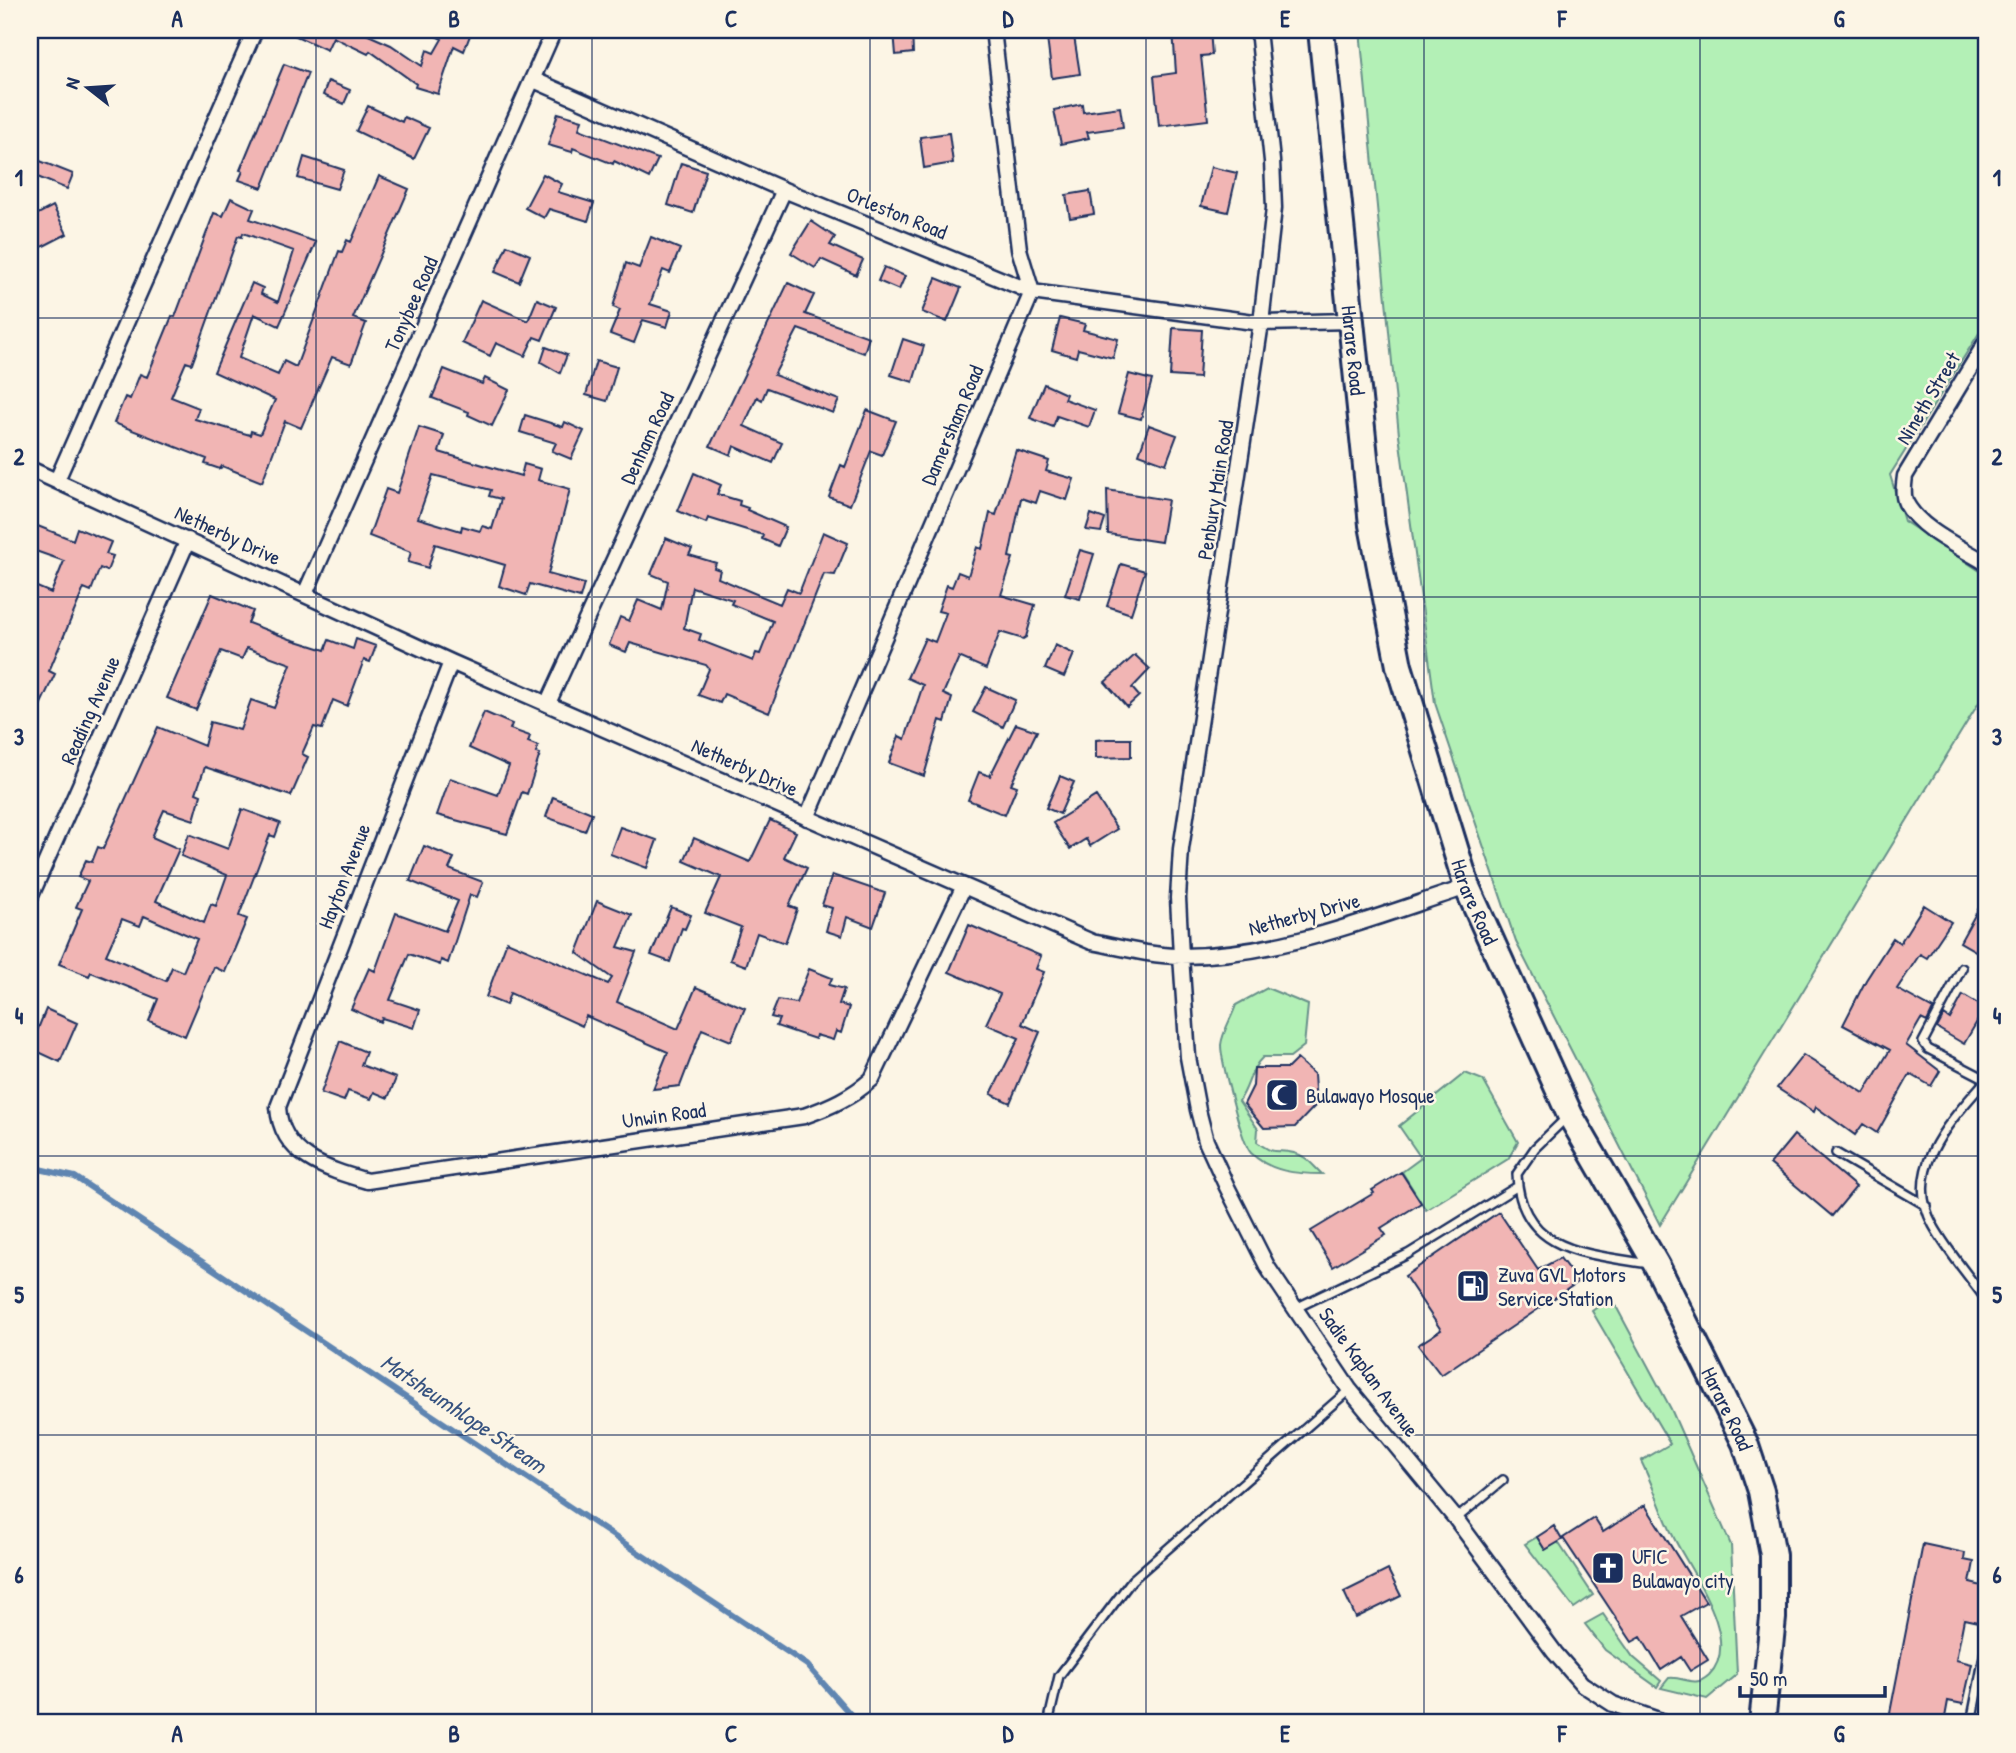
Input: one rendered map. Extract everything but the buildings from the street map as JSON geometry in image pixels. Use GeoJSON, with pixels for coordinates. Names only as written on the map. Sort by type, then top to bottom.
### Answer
{"type":"FeatureCollection","features":[{"type":"Feature","properties":{"kind":"highway","name":"Harare Road"},"geometry":{"type":"LineString","coordinates":[[1321,30],[1372,525],[1399,666],[1468,887],[1570,1115],[1657,1266],[1745,1443],[1761,1491],[1773,1555],[1773,1618],[1762,1723]]}},
{"type":"Feature","properties":{"kind":"street"},"geometry":{"type":"LineString","coordinates":[[57,480],[254,30]]}},
{"type":"Feature","properties":{"kind":"street","name":"Tonybee Road"},"geometry":{"type":"LineString","coordinates":[[305,594],[554,30]]}},
{"type":"Feature","properties":{"kind":"street"},"geometry":{"type":"LineString","coordinates":[[993,30],[1019,249],[1032,292]]}},
{"type":"Feature","properties":{"kind":"street","name":"Penbury Main Road"},"geometry":{"type":"LineString","coordinates":[[1181,956],[1178,898],[1181,849],[1261,323],[1275,187],[1258,30]]}},
{"type":"Feature","properties":{"kind":"street","name":"Orleston Road"},"geometry":{"type":"LineString","coordinates":[[534,80],[784,190],[1032,292],[1261,323],[1351,321]]}},
{"type":"Feature","properties":{"kind":"street","name":"Denham Road"},"geometry":{"type":"LineString","coordinates":[[548,703],[784,190]]}},
{"type":"Feature","properties":{"kind":"street","name":"Damersham Road"},"geometry":{"type":"LineString","coordinates":[[807,818],[1032,292]]}},
{"type":"Feature","properties":{"kind":"street","name":"Nineth Street"},"geometry":{"type":"LineString","coordinates":[[1986,342],[1905,476],[1903,493],[1909,507],[1926,524],[1986,563]]}},
{"type":"Feature","properties":{"kind":"street","name":"Netherby Drive"},"geometry":{"type":"LineString","coordinates":[[30,469],[451,662],[1092,942],[1181,956],[1255,951],[1286,945],[1468,887]]}},
{"type":"Feature","properties":{"kind":"street","name":"Reading Avenue"},"geometry":{"type":"LineString","coordinates":[[30,898],[188,540]]}},
{"type":"Feature","properties":{"kind":"street","name":"Hayton Avenue"},"geometry":{"type":"LineString","coordinates":[[278,1107],[451,662]]}},
{"type":"Feature","properties":{"kind":"street","name":"Unwin Road"},"geometry":{"type":"LineString","coordinates":[[278,1107],[279,1121],[300,1155],[329,1170],[367,1181],[804,1116],[839,1102],[872,1079],[964,886]]}},
{"type":"Feature","properties":{"kind":"street","name":"Sadie Kaplan Avenue"},"geometry":{"type":"LineString","coordinates":[[1181,956],[1188,1057],[1206,1141],[1268,1268],[1349,1389],[1456,1519],[1555,1653],[1582,1684],[1613,1704],[1667,1723]]}},
{"type":"Feature","properties":{"kind":"lane"},"geometry":{"type":"LineString","coordinates":[[1962,968],[1924,1034],[1923,1042],[1928,1049],[1986,1079],[1945,1126],[1930,1153],[1925,1171],[1927,1206],[1932,1224],[1986,1300]]}},
{"type":"Feature","properties":{"kind":"lane"},"geometry":{"type":"LineString","coordinates":[[1570,1115],[1535,1148],[1517,1174],[1523,1204],[1536,1228],[1553,1243],[1579,1253],[1657,1266]]}},
{"type":"Feature","properties":{"kind":"lane"},"geometry":{"type":"LineString","coordinates":[[1836,1153],[1927,1206]]}},
{"type":"Feature","properties":{"kind":"lane"},"geometry":{"type":"LineString","coordinates":[[1296,1308],[1408,1254],[1518,1186]]}},
{"type":"Feature","properties":{"kind":"lane"},"geometry":{"type":"LineString","coordinates":[[1052,1723],[1050,1715],[1059,1676],[1132,1580],[1349,1389]]}},
{"type":"Feature","properties":{"kind":"lane"},"geometry":{"type":"LineString","coordinates":[[1456,1519],[1503,1480]]}},
{"type":"Feature","properties":{"kind":"lane"},"geometry":{"type":"LineString","coordinates":[[1971,1723],[1986,1646]]}},
{"type":"Feature","properties":{"kind":"green space"},"geometry":{"type":"Polygon","coordinates":[[[1360,30],[1986,30],[1986,322],[1890,475],[1904,521],[1986,575],[1986,691],[1660,1225],[1516,942],[1435,703],[1399,435],[1360,30]]]}},
{"type":"Feature","properties":{"kind":"green space"},"geometry":{"type":"Polygon","coordinates":[[[1267,988],[1308,1005],[1304,1046],[1290,1057],[1263,1057],[1255,1067],[1239,1101],[1258,1129],[1257,1142],[1272,1151],[1298,1154],[1322,1174],[1284,1171],[1258,1159],[1247,1146],[1238,1119],[1224,1067],[1222,1040],[1236,1005],[1267,988]]]}},
{"type":"Feature","properties":{"kind":"green space"},"geometry":{"type":"Polygon","coordinates":[[[1465,1073],[1483,1080],[1518,1142],[1508,1159],[1426,1210],[1402,1172],[1421,1158],[1399,1126],[1465,1073]]]}},
{"type":"Feature","properties":{"kind":"green space"},"geometry":{"type":"Polygon","coordinates":[[[1611,1297],[1671,1409],[1731,1545],[1737,1674],[1707,1699],[1661,1688],[1669,1678],[1694,1682],[1704,1679],[1718,1660],[1720,1643],[1710,1604],[1673,1536],[1641,1461],[1670,1444],[1592,1311],[1611,1297]]]}},
{"type":"Feature","properties":{"kind":"green space"},"geometry":{"type":"Polygon","coordinates":[[[1537,1537],[1545,1550],[1558,1542],[1593,1595],[1574,1608],[1525,1544],[1537,1537]]]}},
{"type":"Feature","properties":{"kind":"green space"},"geometry":{"type":"Polygon","coordinates":[[[1603,1614],[1633,1657],[1661,1681],[1657,1687],[1605,1650],[1585,1624],[1603,1614]]]}},
{"type":"Feature","properties":{"kind":"waterway","name":"Matsheumhlope Stream"},"geometry":{"type":"LineString","coordinates":[[30,1167],[75,1177],[807,1665],[858,1723]]}},
{"type":"Feature","properties":{"kind":"place","name":"Bulawayo Mosque"},"geometry":{"type":"Point","coordinates":[1282,1095]}},
{"type":"Feature","properties":{"kind":"place","name":"Zuva GVL Motors Service Station"},"geometry":{"type":"Point","coordinates":[1473,1286]}},
{"type":"Feature","properties":{"kind":"place","name":"UFIC Bulawayo city"},"geometry":{"type":"Point","coordinates":[1608,1568]}}]}
